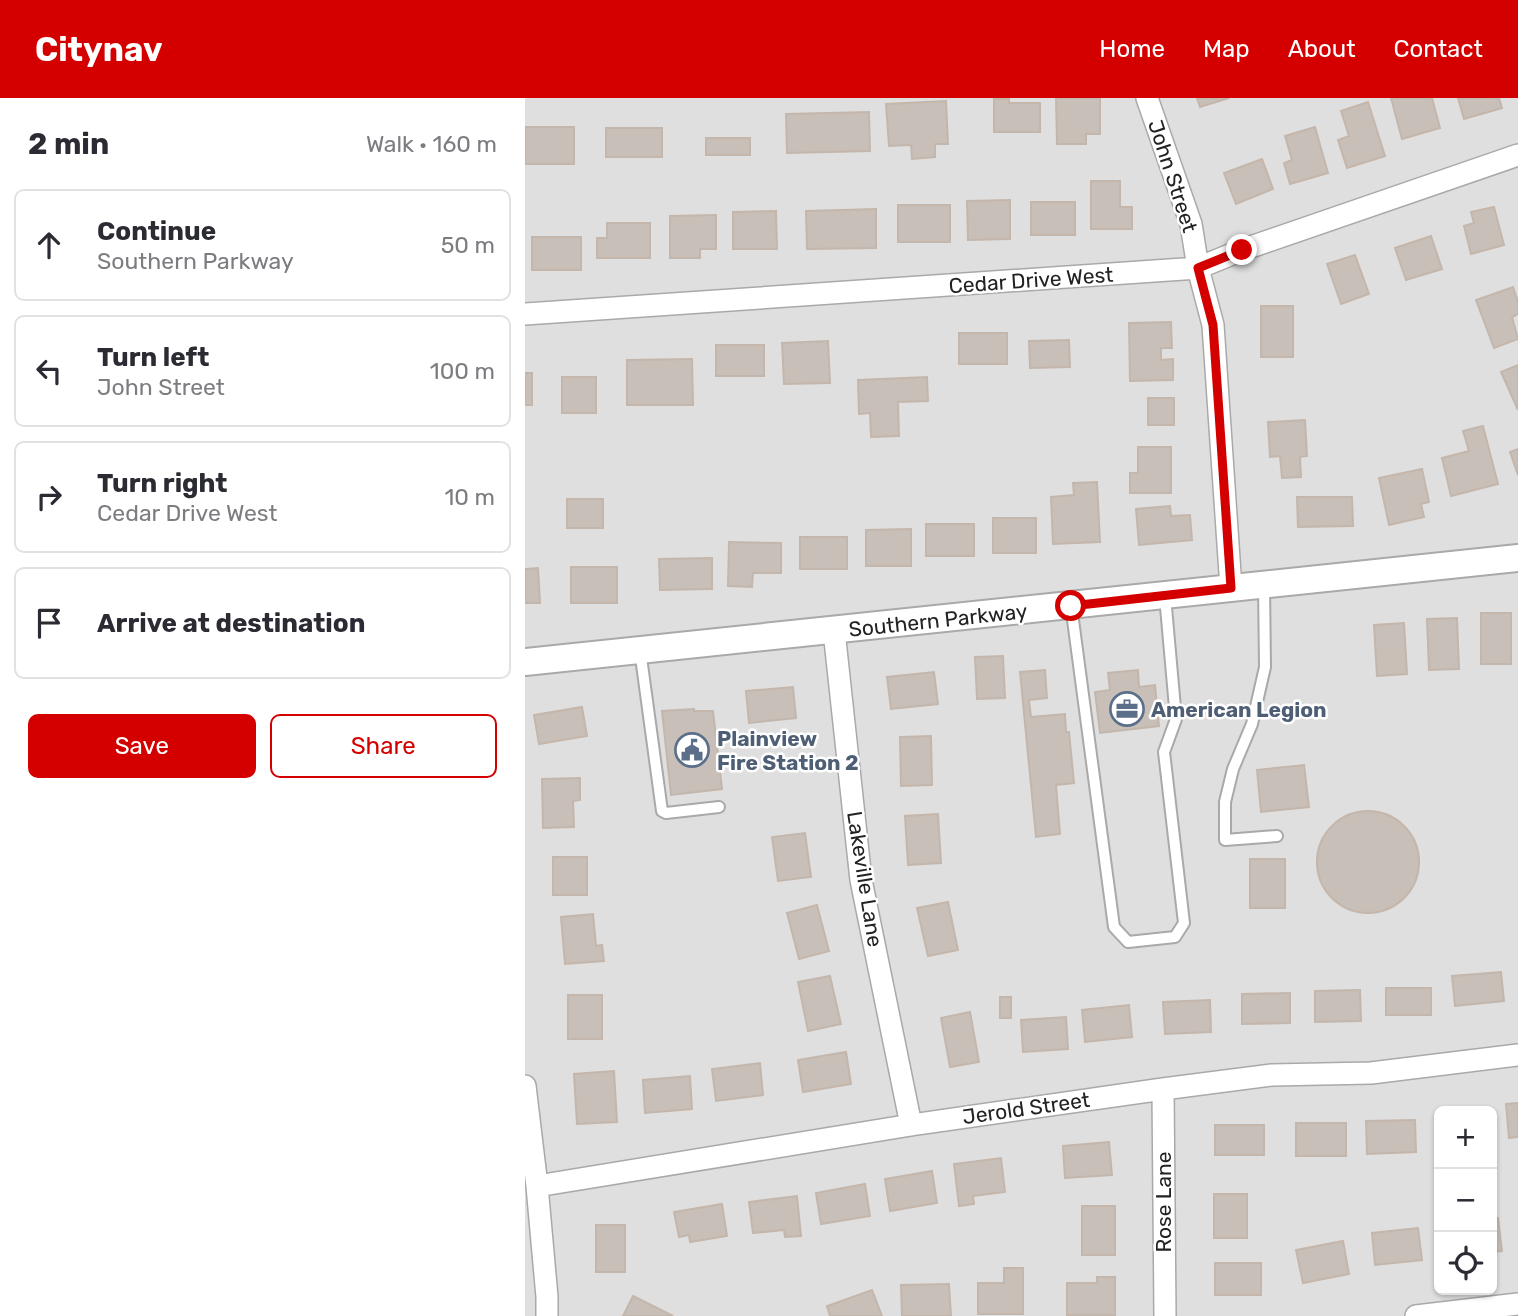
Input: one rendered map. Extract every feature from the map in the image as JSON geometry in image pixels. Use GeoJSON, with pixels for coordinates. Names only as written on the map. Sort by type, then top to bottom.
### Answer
{"type":"FeatureCollection","features":[{"type":"Feature","properties":{"kind":"street","name":"John Street"},"geometry":{"type":"LineString","coordinates":[[1147,98],[1191,224],[1198,268],[1213,325],[1231,588]]}},
{"type":"Feature","properties":{"kind":"street","name":"Cedar Drive West"},"geometry":{"type":"LineString","coordinates":[[525,314],[1198,268],[1242,250],[1518,155]]}},
{"type":"Feature","properties":{"kind":"street","name":"Southern Parkway"},"geometry":{"type":"LineString","coordinates":[[525,662],[1518,558]]}},
{"type":"Feature","properties":{"kind":"street","name":"Lakeville Lane"},"geometry":{"type":"LineString","coordinates":[[834,631],[861,880],[911,1125]]}},
{"type":"Feature","properties":{"kind":"street","name":"Jerold Street"},"geometry":{"type":"LineString","coordinates":[[537,1186],[911,1125],[1272,1074],[1371,1073],[1518,1055]]}},
{"type":"Feature","properties":{"kind":"street"},"geometry":{"type":"LineString","coordinates":[[525,1086],[537,1186],[547,1316]]}},
{"type":"Feature","properties":{"kind":"street","name":"Rose Lane"},"geometry":{"type":"LineString","coordinates":[[1163,1089],[1165,1316]]}},
{"type":"Feature","properties":{"kind":"street"},"geometry":{"type":"LineString","coordinates":[[1416,1316],[1518,1304]]}},
{"type":"Feature","properties":{"kind":"lane"},"geometry":{"type":"LineString","coordinates":[[1264,584],[1265,667],[1252,723],[1233,769],[1224,802],[1225,840],[1277,836]]}},
{"type":"Feature","properties":{"kind":"lane"},"geometry":{"type":"LineString","coordinates":[[1071,606],[1114,927],[1128,942],[1175,937],[1184,923],[1164,752],[1176,719],[1164,595]]}},
{"type":"Feature","properties":{"kind":"lane"},"geometry":{"type":"LineString","coordinates":[[640,650],[662,811],[719,807]]}},
{"type":"Feature","properties":{"kind":"shaded area"},"geometry":{"type":"Polygon","coordinates":[[[525,98],[1518,98],[1518,1316],[525,1316],[525,98]]]}},
{"type":"Feature","properties":{"kind":"building"},"geometry":{"type":"Polygon","coordinates":[[[1056,98],[1100,98],[1100,134],[1086,134],[1086,144],[1057,144],[1056,98]]]}},
{"type":"Feature","properties":{"kind":"building"},"geometry":{"type":"Polygon","coordinates":[[[1197,98],[1229,98],[1200,107],[1197,98]]]}},
{"type":"Feature","properties":{"kind":"building"},"geometry":{"type":"Polygon","coordinates":[[[1391,98],[1432,98],[1440,128],[1402,139],[1391,98]]]}},
{"type":"Feature","properties":{"kind":"building"},"geometry":{"type":"Polygon","coordinates":[[[1458,98],[1499,98],[1502,108],[1464,119],[1458,98]]]}},
{"type":"Feature","properties":{"kind":"building"},"geometry":{"type":"Polygon","coordinates":[[[994,99],[1009,99],[1009,103],[1040,103],[1040,132],[994,132],[994,99]]]}},
{"type":"Feature","properties":{"kind":"building"},"geometry":{"type":"Polygon","coordinates":[[[946,101],[948,144],[935,144],[935,157],[912,159],[911,145],[889,146],[886,104],[946,101]]]}},
{"type":"Feature","properties":{"kind":"building"},"geometry":{"type":"Polygon","coordinates":[[[1368,102],[1385,156],[1347,168],[1338,140],[1349,136],[1341,111],[1368,102]]]}},
{"type":"Feature","properties":{"kind":"building"},"geometry":{"type":"Polygon","coordinates":[[[869,112],[870,151],[787,153],[786,114],[869,112]]]}},
{"type":"Feature","properties":{"kind":"building"},"geometry":{"type":"Polygon","coordinates":[[[525,127],[574,127],[574,164],[525,164],[525,127]]]}},
{"type":"Feature","properties":{"kind":"building"},"geometry":{"type":"Polygon","coordinates":[[[1315,127],[1328,173],[1290,184],[1284,163],[1292,160],[1285,136],[1315,127]]]}},
{"type":"Feature","properties":{"kind":"building"},"geometry":{"type":"Polygon","coordinates":[[[606,128],[662,128],[662,157],[606,157],[606,128]]]}},
{"type":"Feature","properties":{"kind":"building"},"geometry":{"type":"Polygon","coordinates":[[[706,138],[750,138],[750,155],[706,155],[706,138]]]}},
{"type":"Feature","properties":{"kind":"building"},"geometry":{"type":"Polygon","coordinates":[[[1262,159],[1273,189],[1236,204],[1224,173],[1262,159]]]}},
{"type":"Feature","properties":{"kind":"building"},"geometry":{"type":"Polygon","coordinates":[[[1091,181],[1120,181],[1120,207],[1132,207],[1132,229],[1091,229],[1091,181]]]}},
{"type":"Feature","properties":{"kind":"building"},"geometry":{"type":"Polygon","coordinates":[[[1010,200],[1010,239],[968,240],[967,201],[1010,200]]]}},
{"type":"Feature","properties":{"kind":"building"},"geometry":{"type":"Polygon","coordinates":[[[1031,202],[1075,202],[1075,235],[1031,235],[1031,202]]]}},
{"type":"Feature","properties":{"kind":"building"},"geometry":{"type":"Polygon","coordinates":[[[898,205],[950,205],[950,242],[898,242],[898,205]]]}},
{"type":"Feature","properties":{"kind":"building"},"geometry":{"type":"Polygon","coordinates":[[[1494,207],[1504,245],[1471,254],[1464,226],[1474,223],[1471,212],[1494,207]]]}},
{"type":"Feature","properties":{"kind":"building"},"geometry":{"type":"Polygon","coordinates":[[[876,209],[876,248],[807,249],[806,211],[876,209]]]}},
{"type":"Feature","properties":{"kind":"building"},"geometry":{"type":"Polygon","coordinates":[[[776,211],[777,249],[733,249],[733,212],[776,211]]]}},
{"type":"Feature","properties":{"kind":"building"},"geometry":{"type":"Polygon","coordinates":[[[716,215],[716,249],[700,249],[700,258],[670,258],[670,216],[716,215]]]}},
{"type":"Feature","properties":{"kind":"building"},"geometry":{"type":"Polygon","coordinates":[[[607,223],[650,223],[650,258],[597,258],[597,238],[607,238],[607,223]]]}},
{"type":"Feature","properties":{"kind":"building"},"geometry":{"type":"Polygon","coordinates":[[[1431,236],[1442,269],[1406,280],[1395,248],[1431,236]]]}},
{"type":"Feature","properties":{"kind":"building"},"geometry":{"type":"Polygon","coordinates":[[[532,237],[581,237],[581,270],[532,270],[532,237]]]}},
{"type":"Feature","properties":{"kind":"building"},"geometry":{"type":"Polygon","coordinates":[[[1355,255],[1369,294],[1341,304],[1327,264],[1355,255]]]}},
{"type":"Feature","properties":{"kind":"building"},"geometry":{"type":"Polygon","coordinates":[[[1513,287],[1518,302],[1518,314],[1512,317],[1518,339],[1494,348],[1476,300],[1513,287]]]}},
{"type":"Feature","properties":{"kind":"building"},"geometry":{"type":"Polygon","coordinates":[[[1261,306],[1293,306],[1293,357],[1261,357],[1261,306]]]}},
{"type":"Feature","properties":{"kind":"building"},"geometry":{"type":"Polygon","coordinates":[[[1171,322],[1172,348],[1161,348],[1161,360],[1173,359],[1173,380],[1130,381],[1129,323],[1171,322]]]}},
{"type":"Feature","properties":{"kind":"building"},"geometry":{"type":"Polygon","coordinates":[[[959,333],[1007,333],[1007,364],[959,364],[959,333]]]}},
{"type":"Feature","properties":{"kind":"building"},"geometry":{"type":"Polygon","coordinates":[[[1069,340],[1070,367],[1030,368],[1029,341],[1069,340]]]}},
{"type":"Feature","properties":{"kind":"building"},"geometry":{"type":"Polygon","coordinates":[[[828,341],[830,383],[784,384],[782,343],[828,341]]]}},
{"type":"Feature","properties":{"kind":"building"},"geometry":{"type":"Polygon","coordinates":[[[716,345],[764,345],[764,376],[716,376],[716,345]]]}},
{"type":"Feature","properties":{"kind":"building"},"geometry":{"type":"Polygon","coordinates":[[[692,359],[693,405],[627,405],[627,360],[692,359]]]}},
{"type":"Feature","properties":{"kind":"building"},"geometry":{"type":"Polygon","coordinates":[[[1518,365],[1518,410],[1501,372],[1518,365]]]}},
{"type":"Feature","properties":{"kind":"building"},"geometry":{"type":"Polygon","coordinates":[[[525,373],[532,373],[532,405],[525,405],[525,373]]]}},
{"type":"Feature","properties":{"kind":"building"},"geometry":{"type":"Polygon","coordinates":[[[562,377],[596,377],[596,413],[562,413],[562,377]]]}},
{"type":"Feature","properties":{"kind":"building"},"geometry":{"type":"Polygon","coordinates":[[[927,377],[928,401],[898,402],[899,436],[871,437],[870,413],[859,414],[858,380],[927,377]]]}},
{"type":"Feature","properties":{"kind":"building"},"geometry":{"type":"Polygon","coordinates":[[[1148,398],[1174,398],[1174,425],[1148,425],[1148,398]]]}},
{"type":"Feature","properties":{"kind":"building"},"geometry":{"type":"Polygon","coordinates":[[[1305,420],[1307,456],[1300,457],[1301,477],[1282,478],[1280,456],[1270,457],[1268,422],[1305,420]]]}},
{"type":"Feature","properties":{"kind":"building"},"geometry":{"type":"Polygon","coordinates":[[[1483,426],[1498,484],[1451,496],[1442,458],[1469,451],[1463,431],[1483,426]]]}},
{"type":"Feature","properties":{"kind":"building"},"geometry":{"type":"Polygon","coordinates":[[[1138,447],[1171,447],[1171,493],[1130,493],[1130,473],[1138,473],[1138,447]]]}},
{"type":"Feature","properties":{"kind":"building"},"geometry":{"type":"Polygon","coordinates":[[[1518,449],[1518,475],[1510,452],[1518,449]]]}},
{"type":"Feature","properties":{"kind":"building"},"geometry":{"type":"Polygon","coordinates":[[[1422,469],[1429,502],[1421,504],[1424,517],[1389,525],[1379,478],[1422,469]]]}},
{"type":"Feature","properties":{"kind":"building"},"geometry":{"type":"Polygon","coordinates":[[[1097,482],[1100,542],[1053,544],[1051,497],[1074,495],[1073,483],[1097,482]]]}},
{"type":"Feature","properties":{"kind":"building"},"geometry":{"type":"Polygon","coordinates":[[[1297,497],[1352,497],[1353,526],[1298,527],[1297,497]]]}},
{"type":"Feature","properties":{"kind":"building"},"geometry":{"type":"Polygon","coordinates":[[[567,499],[603,499],[603,528],[567,528],[567,499]]]}},
{"type":"Feature","properties":{"kind":"building"},"geometry":{"type":"Polygon","coordinates":[[[1170,506],[1171,516],[1190,515],[1192,540],[1139,545],[1136,509],[1170,506]]]}},
{"type":"Feature","properties":{"kind":"building"},"geometry":{"type":"Polygon","coordinates":[[[993,518],[1036,518],[1036,553],[993,553],[993,518]]]}},
{"type":"Feature","properties":{"kind":"building"},"geometry":{"type":"Polygon","coordinates":[[[926,524],[974,524],[974,556],[926,556],[926,524]]]}},
{"type":"Feature","properties":{"kind":"building"},"geometry":{"type":"Polygon","coordinates":[[[911,529],[911,566],[866,566],[866,530],[911,529]]]}},
{"type":"Feature","properties":{"kind":"building"},"geometry":{"type":"Polygon","coordinates":[[[800,537],[847,537],[847,569],[800,569],[800,537]]]}},
{"type":"Feature","properties":{"kind":"building"},"geometry":{"type":"Polygon","coordinates":[[[729,542],[781,543],[781,573],[753,573],[752,587],[728,586],[729,542]]]}},
{"type":"Feature","properties":{"kind":"building"},"geometry":{"type":"Polygon","coordinates":[[[712,558],[712,589],[660,590],[659,559],[712,558]]]}},
{"type":"Feature","properties":{"kind":"building"},"geometry":{"type":"Polygon","coordinates":[[[571,567],[617,567],[617,603],[571,603],[571,567]]]}},
{"type":"Feature","properties":{"kind":"building"},"geometry":{"type":"Polygon","coordinates":[[[538,568],[540,603],[525,603],[525,569],[538,568]]]}},
{"type":"Feature","properties":{"kind":"building"},"geometry":{"type":"Polygon","coordinates":[[[1481,613],[1511,613],[1511,664],[1481,664],[1481,613]]]}},
{"type":"Feature","properties":{"kind":"building"},"geometry":{"type":"Polygon","coordinates":[[[1457,618],[1459,669],[1429,670],[1427,619],[1457,618]]]}},
{"type":"Feature","properties":{"kind":"building"},"geometry":{"type":"Polygon","coordinates":[[[1404,623],[1407,674],[1377,676],[1374,625],[1404,623]]]}},
{"type":"Feature","properties":{"kind":"building"},"geometry":{"type":"Polygon","coordinates":[[[1003,656],[1005,698],[977,699],[975,657],[1003,656]]]}},
{"type":"Feature","properties":{"kind":"building"},"geometry":{"type":"Polygon","coordinates":[[[1045,670],[1047,698],[1029,700],[1031,717],[1065,714],[1074,783],[1056,785],[1060,834],[1036,837],[1020,672],[1045,670]]]}},
{"type":"Feature","properties":{"kind":"building","name":"American Legion"},"geometry":{"type":"Polygon","coordinates":[[[1138,670],[1139,687],[1155,685],[1159,726],[1100,733],[1095,692],[1110,690],[1108,673],[1138,670]]]}},
{"type":"Feature","properties":{"kind":"building"},"geometry":{"type":"Polygon","coordinates":[[[934,672],[938,704],[891,709],[887,677],[934,672]]]}},
{"type":"Feature","properties":{"kind":"building"},"geometry":{"type":"Polygon","coordinates":[[[793,687],[796,718],[749,723],[746,691],[793,687]]]}},
{"type":"Feature","properties":{"kind":"building"},"geometry":{"type":"Polygon","coordinates":[[[582,707],[587,736],[539,744],[534,715],[582,707]]]}},
{"type":"Feature","properties":{"kind":"building","name":"Plainview Fire Station 2"},"geometry":{"type":"Polygon","coordinates":[[[662,711],[713,711],[722,789],[671,795],[662,711]]]}},
{"type":"Feature","properties":{"kind":"building"},"geometry":{"type":"Polygon","coordinates":[[[931,736],[932,785],[901,786],[900,737],[931,736]]]}},
{"type":"Feature","properties":{"kind":"building"},"geometry":{"type":"Polygon","coordinates":[[[1304,765],[1309,807],[1261,812],[1257,770],[1304,765]]]}},
{"type":"Feature","properties":{"kind":"building"},"geometry":{"type":"Polygon","coordinates":[[[580,778],[580,800],[573,801],[574,827],[543,828],[542,779],[580,778]]]}},
{"type":"Feature","properties":{"kind":"building"},"geometry":{"type":"Polygon","coordinates":[[[1368,811],[1387,815],[1404,826],[1415,843],[1419,862],[1415,881],[1404,898],[1387,909],[1368,913],[1349,909],[1332,898],[1321,881],[1317,862],[1321,843],[1332,826],[1349,815],[1368,811]]]}},
{"type":"Feature","properties":{"kind":"building"},"geometry":{"type":"Polygon","coordinates":[[[938,814],[941,863],[908,865],[905,816],[938,814]]]}},
{"type":"Feature","properties":{"kind":"building"},"geometry":{"type":"Polygon","coordinates":[[[805,833],[811,877],[778,881],[772,837],[805,833]]]}},
{"type":"Feature","properties":{"kind":"building"},"geometry":{"type":"Polygon","coordinates":[[[553,857],[587,857],[587,895],[553,895],[553,857]]]}},
{"type":"Feature","properties":{"kind":"building"},"geometry":{"type":"Polygon","coordinates":[[[1250,859],[1285,859],[1285,908],[1250,908],[1250,859]]]}},
{"type":"Feature","properties":{"kind":"building"},"geometry":{"type":"Polygon","coordinates":[[[948,902],[958,950],[928,956],[917,908],[948,902]]]}},
{"type":"Feature","properties":{"kind":"building"},"geometry":{"type":"Polygon","coordinates":[[[817,905],[829,951],[799,959],[787,913],[817,905]]]}},
{"type":"Feature","properties":{"kind":"building"},"geometry":{"type":"Polygon","coordinates":[[[593,914],[596,946],[602,945],[604,961],[565,964],[561,917],[593,914]]]}},
{"type":"Feature","properties":{"kind":"building"},"geometry":{"type":"Polygon","coordinates":[[[1501,972],[1504,1001],[1455,1006],[1452,976],[1501,972]]]}},
{"type":"Feature","properties":{"kind":"building"},"geometry":{"type":"Polygon","coordinates":[[[830,976],[841,1024],[808,1031],[798,982],[830,976]]]}},
{"type":"Feature","properties":{"kind":"building"},"geometry":{"type":"Polygon","coordinates":[[[1386,988],[1431,988],[1431,1015],[1386,1015],[1386,988]]]}},
{"type":"Feature","properties":{"kind":"building"},"geometry":{"type":"Polygon","coordinates":[[[1360,990],[1361,1021],[1315,1022],[1315,991],[1360,990]]]}},
{"type":"Feature","properties":{"kind":"building"},"geometry":{"type":"Polygon","coordinates":[[[1290,993],[1290,1023],[1242,1024],[1242,994],[1290,993]]]}},
{"type":"Feature","properties":{"kind":"building"},"geometry":{"type":"Polygon","coordinates":[[[568,995],[602,995],[602,1039],[568,1039],[568,995]]]}},
{"type":"Feature","properties":{"kind":"building"},"geometry":{"type":"Polygon","coordinates":[[[1000,997],[1011,997],[1011,1018],[1000,1018],[1000,997]]]}},
{"type":"Feature","properties":{"kind":"building"},"geometry":{"type":"Polygon","coordinates":[[[1210,1000],[1211,1032],[1165,1034],[1163,1002],[1210,1000]]]}},
{"type":"Feature","properties":{"kind":"building"},"geometry":{"type":"Polygon","coordinates":[[[1129,1005],[1132,1037],[1085,1042],[1082,1010],[1129,1005]]]}},
{"type":"Feature","properties":{"kind":"building"},"geometry":{"type":"Polygon","coordinates":[[[970,1012],[979,1062],[950,1067],[941,1018],[970,1012]]]}},
{"type":"Feature","properties":{"kind":"building"},"geometry":{"type":"Polygon","coordinates":[[[1066,1017],[1068,1049],[1023,1052],[1021,1020],[1066,1017]]]}},
{"type":"Feature","properties":{"kind":"building"},"geometry":{"type":"Polygon","coordinates":[[[846,1052],[851,1084],[803,1092],[798,1060],[846,1052]]]}},
{"type":"Feature","properties":{"kind":"building"},"geometry":{"type":"Polygon","coordinates":[[[760,1063],[763,1095],[716,1101],[712,1069],[760,1063]]]}},
{"type":"Feature","properties":{"kind":"building"},"geometry":{"type":"Polygon","coordinates":[[[614,1071],[617,1122],[577,1124],[574,1074],[614,1071]]]}},
{"type":"Feature","properties":{"kind":"building"},"geometry":{"type":"Polygon","coordinates":[[[690,1076],[692,1109],[645,1113],[643,1080],[690,1076]]]}},
{"type":"Feature","properties":{"kind":"building"},"geometry":{"type":"Polygon","coordinates":[[[1518,1103],[1518,1137],[1509,1138],[1506,1104],[1518,1103]]]}},
{"type":"Feature","properties":{"kind":"building"},"geometry":{"type":"Polygon","coordinates":[[[1415,1120],[1416,1152],[1367,1154],[1366,1121],[1415,1120]]]}},
{"type":"Feature","properties":{"kind":"building"},"geometry":{"type":"Polygon","coordinates":[[[1296,1123],[1346,1123],[1346,1156],[1296,1156],[1296,1123]]]}},
{"type":"Feature","properties":{"kind":"building"},"geometry":{"type":"Polygon","coordinates":[[[1215,1125],[1264,1125],[1264,1155],[1215,1155],[1215,1125]]]}},
{"type":"Feature","properties":{"kind":"building"},"geometry":{"type":"Polygon","coordinates":[[[1109,1142],[1112,1175],[1065,1178],[1063,1146],[1109,1142]]]}},
{"type":"Feature","properties":{"kind":"building"},"geometry":{"type":"Polygon","coordinates":[[[1001,1158],[1005,1192],[973,1196],[974,1204],[959,1206],[954,1164],[1001,1158]]]}},
{"type":"Feature","properties":{"kind":"building"},"geometry":{"type":"Polygon","coordinates":[[[932,1171],[937,1203],[890,1211],[885,1179],[932,1171]]]}},
{"type":"Feature","properties":{"kind":"building"},"geometry":{"type":"Polygon","coordinates":[[[865,1184],[870,1216],[821,1224],[816,1193],[865,1184]]]}},
{"type":"Feature","properties":{"kind":"building"},"geometry":{"type":"Polygon","coordinates":[[[1214,1194],[1247,1194],[1247,1238],[1214,1238],[1214,1194]]]}},
{"type":"Feature","properties":{"kind":"building"},"geometry":{"type":"Polygon","coordinates":[[[797,1196],[801,1236],[785,1237],[784,1230],[753,1233],[749,1202],[797,1196]]]}},
{"type":"Feature","properties":{"kind":"building"},"geometry":{"type":"Polygon","coordinates":[[[722,1204],[727,1236],[690,1242],[689,1235],[679,1237],[674,1212],[722,1204]]]}},
{"type":"Feature","properties":{"kind":"building"},"geometry":{"type":"Polygon","coordinates":[[[1082,1206],[1115,1206],[1115,1255],[1082,1255],[1082,1206]]]}},
{"type":"Feature","properties":{"kind":"building"},"geometry":{"type":"Polygon","coordinates":[[[1497,1218],[1502,1251],[1497,1252],[1497,1232],[1497,1218]]]}},
{"type":"Feature","properties":{"kind":"building"},"geometry":{"type":"Polygon","coordinates":[[[596,1225],[625,1225],[625,1272],[596,1272],[596,1225]]]}},
{"type":"Feature","properties":{"kind":"building"},"geometry":{"type":"Polygon","coordinates":[[[1418,1228],[1422,1260],[1375,1265],[1372,1233],[1418,1228]]]}},
{"type":"Feature","properties":{"kind":"building"},"geometry":{"type":"Polygon","coordinates":[[[1343,1241],[1349,1274],[1303,1283],[1296,1250],[1343,1241]]]}},
{"type":"Feature","properties":{"kind":"building"},"geometry":{"type":"Polygon","coordinates":[[[1215,1263],[1261,1263],[1261,1295],[1215,1295],[1215,1263]]]}},
{"type":"Feature","properties":{"kind":"building"},"geometry":{"type":"Polygon","coordinates":[[[1004,1268],[1023,1268],[1023,1314],[978,1314],[978,1283],[1004,1283],[1004,1268]]]}},
{"type":"Feature","properties":{"kind":"building"},"geometry":{"type":"Polygon","coordinates":[[[1097,1277],[1115,1277],[1115,1315],[1067,1315],[1067,1283],[1097,1283],[1097,1277]]]}},
{"type":"Feature","properties":{"kind":"building"},"geometry":{"type":"Polygon","coordinates":[[[949,1284],[951,1316],[902,1316],[901,1285],[949,1284]]]}},
{"type":"Feature","properties":{"kind":"building"},"geometry":{"type":"Polygon","coordinates":[[[872,1290],[882,1316],[830,1316],[827,1306],[872,1290]]]}},
{"type":"Feature","properties":{"kind":"building"},"geometry":{"type":"Polygon","coordinates":[[[633,1296],[673,1316],[623,1316],[633,1296]]]}},
{"type":"Feature","properties":{"kind":"place","name":"American Legion"},"geometry":{"type":"Point","coordinates":[1127,709]}},
{"type":"Feature","properties":{"kind":"place","name":"Plainview Fire Station 2"},"geometry":{"type":"Point","coordinates":[692,750]}},
{"type":"Feature","properties":{"kind":"route"},"geometry":{"type":"LineString","coordinates":[[1071,606],[1231,588],[1213,325],[1198,268],[1242,250]]}}]}
